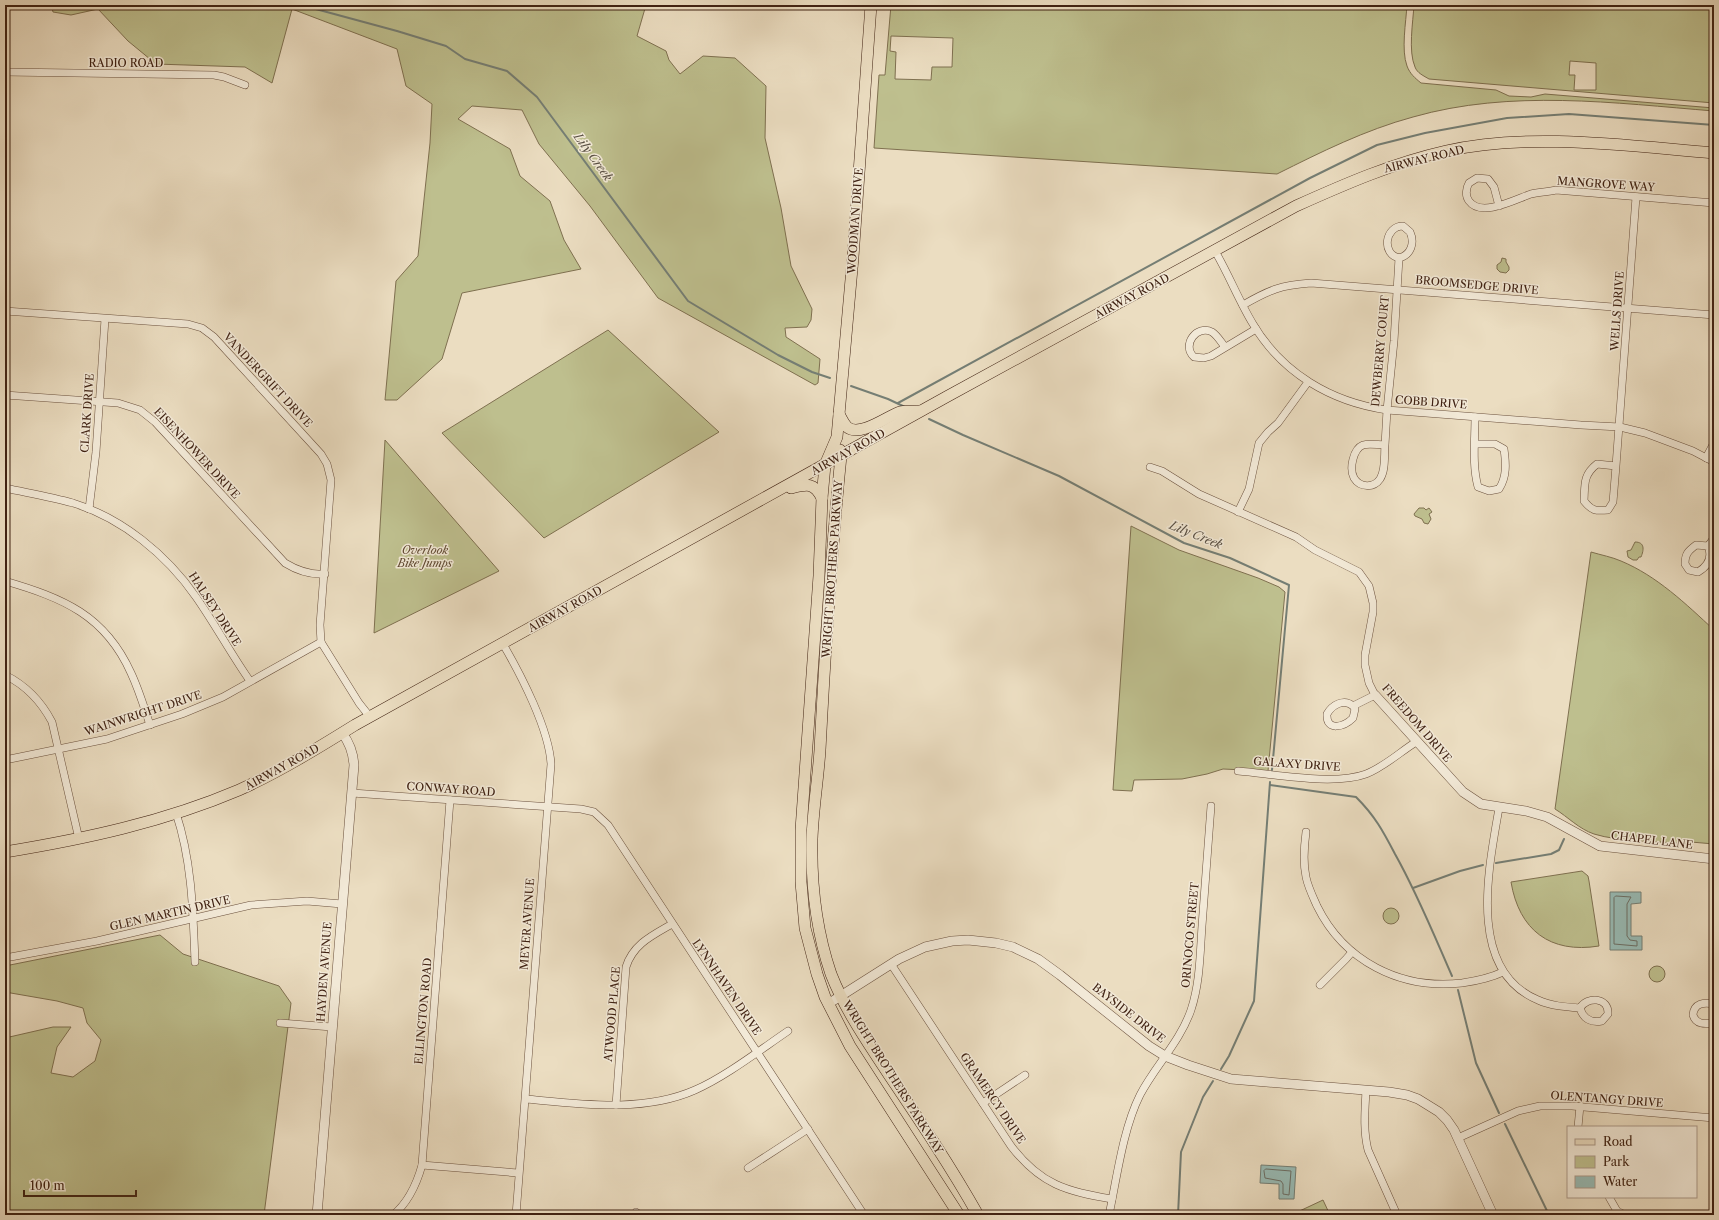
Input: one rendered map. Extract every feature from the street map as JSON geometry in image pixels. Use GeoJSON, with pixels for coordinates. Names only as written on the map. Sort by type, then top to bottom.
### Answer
{"type":"FeatureCollection","features":[{"type":"Feature","properties":{"kind":"main road","name":"WOODMAN DRIVE"},"geometry":{"type":"LineString","coordinates":[[836,438],[853,257],[871,5]]}},
{"type":"Feature","properties":{"kind":"main road","name":"AIRWAY ROAD"},"geometry":{"type":"LineString","coordinates":[[5,852],[79,839],[176,813],[240,790],[922,411],[1296,206],[1340,186],[1383,169],[1446,151],[1507,143],[1545,141],[1714,153]]}},
{"type":"Feature","properties":{"kind":"main road"},"geometry":{"type":"LineString","coordinates":[[839,414],[847,427],[852,429],[865,428],[877,424],[900,412],[922,411]]}},
{"type":"Feature","properties":{"kind":"main road","name":"WRIGHT BROTHERS PARKWAY"},"geometry":{"type":"LineString","coordinates":[[836,438],[841,456],[832,556],[819,771],[812,837],[812,873],[815,911],[823,946],[841,996],[858,1027],[962,1186],[978,1215]]}},
{"type":"Feature","properties":{"kind":"main road","name":"WRIGHT BROTHERS PARKWAY"},"geometry":{"type":"LineString","coordinates":[[836,438],[828,463],[822,498],[821,553],[800,830],[802,909],[805,928],[817,974],[828,1004],[850,1046],[959,1215]]}},
{"type":"Feature","properties":{"kind":"main road"},"geometry":{"type":"LineString","coordinates":[[828,463],[827,509],[832,556]]}},
{"type":"Feature","properties":{"kind":"main road"},"geometry":{"type":"LineString","coordinates":[[779,490],[805,485],[811,486],[818,489],[822,498]]}},
{"type":"Feature","properties":{"kind":"street","name":"RADIO ROAD"},"geometry":{"type":"LineString","coordinates":[[5,72],[214,75],[224,77],[244,85]]}},
{"type":"Feature","properties":{"kind":"street","name":"MANGROVE WAY"},"geometry":{"type":"LineString","coordinates":[[1499,206],[1494,187],[1488,179],[1476,178],[1469,183],[1467,187],[1467,197],[1473,205],[1480,207],[1499,206],[1531,194],[1556,190],[1714,203]]}},
{"type":"Feature","properties":{"kind":"street","name":"WELLS DRIVE"},"geometry":{"type":"LineString","coordinates":[[1616,466],[1597,464],[1589,470],[1585,481],[1584,501],[1590,509],[1598,511],[1608,510],[1613,502],[1620,426],[1636,197]]}},
{"type":"Feature","properties":{"kind":"street"},"geometry":{"type":"LineString","coordinates":[[1403,226],[1410,232],[1412,242],[1411,250],[1408,254],[1399,258],[1395,257],[1389,251],[1387,242],[1390,231],[1394,228],[1403,226]]}},
{"type":"Feature","properties":{"kind":"street","name":"COBB DRIVE"},"geometry":{"type":"LineString","coordinates":[[1215,251],[1256,329],[1273,351],[1308,382],[1325,392],[1364,406],[1387,410],[1620,426],[1645,433],[1693,451],[1714,462]]}},
{"type":"Feature","properties":{"kind":"street","name":"DEWBERRY COURT"},"geometry":{"type":"LineString","coordinates":[[1385,445],[1367,444],[1362,445],[1357,449],[1354,454],[1353,472],[1354,478],[1359,483],[1368,486],[1374,484],[1380,480],[1383,471],[1394,341],[1399,258]]}},
{"type":"Feature","properties":{"kind":"street","name":"BROOMSEDGE DRIVE"},"geometry":{"type":"LineString","coordinates":[[1243,305],[1267,291],[1288,284],[1311,283],[1714,315]]}},
{"type":"Feature","properties":{"kind":"street","name":"VANDERGRIFT DRIVE"},"geometry":{"type":"LineString","coordinates":[[5,312],[188,324],[202,328],[214,338],[321,454],[327,464],[331,480],[320,625],[321,642]]}},
{"type":"Feature","properties":{"kind":"street","name":"CLARK DRIVE"},"geometry":{"type":"LineString","coordinates":[[89,509],[96,452],[105,319]]}},
{"type":"Feature","properties":{"kind":"street"},"geometry":{"type":"LineString","coordinates":[[1224,347],[1215,334],[1205,330],[1192,336],[1188,345],[1190,354],[1198,358],[1211,356],[1256,329]]}},
{"type":"Feature","properties":{"kind":"street"},"geometry":{"type":"LineString","coordinates":[[1150,467],[1162,471],[1199,494],[1238,512],[1249,489],[1259,443],[1278,423],[1308,382]]}},
{"type":"Feature","properties":{"kind":"street","name":"EISENHOWER DRIVE"},"geometry":{"type":"LineString","coordinates":[[5,395],[118,403],[130,406],[148,416],[278,557],[301,572],[325,574]]}},
{"type":"Feature","properties":{"kind":"street"},"geometry":{"type":"LineString","coordinates":[[1475,444],[1495,444],[1504,450],[1506,460],[1504,482],[1499,489],[1489,491],[1478,487],[1475,476],[1475,444],[1476,417]]}},
{"type":"Feature","properties":{"kind":"street"},"geometry":{"type":"LineString","coordinates":[[1706,458],[1714,443]]}},
{"type":"Feature","properties":{"kind":"street","name":"HALSEY DRIVE"},"geometry":{"type":"LineString","coordinates":[[5,488],[57,499],[89,509],[110,519],[142,540],[177,571],[196,596],[250,681]]}},
{"type":"Feature","properties":{"kind":"street","name":"FREEDOM DRIVE"},"geometry":{"type":"LineString","coordinates":[[1238,512],[1296,537],[1315,550],[1359,572],[1364,578],[1372,594],[1373,607],[1365,664],[1369,684],[1375,695],[1462,792],[1481,804],[1499,808]]}},
{"type":"Feature","properties":{"kind":"street"},"geometry":{"type":"LineString","coordinates":[[1708,546],[1714,538]]}},
{"type":"Feature","properties":{"kind":"street"},"geometry":{"type":"LineString","coordinates":[[5,581],[33,589],[67,603],[90,618],[106,633],[121,653],[131,672],[150,725]]}},
{"type":"Feature","properties":{"kind":"street"},"geometry":{"type":"LineString","coordinates":[[321,642],[359,703],[370,717]]}},
{"type":"Feature","properties":{"kind":"street","name":"WAINWRIGHT DRIVE"},"geometry":{"type":"LineString","coordinates":[[5,760],[107,739],[208,704],[321,642]]}},
{"type":"Feature","properties":{"kind":"street","name":"MEYER AVENUE"},"geometry":{"type":"LineString","coordinates":[[503,644],[530,697],[548,745],[552,764],[526,1099],[518,1173],[516,1215]]}},
{"type":"Feature","properties":{"kind":"street"},"geometry":{"type":"LineString","coordinates":[[5,676],[24,686],[38,700],[52,722],[79,839]]}},
{"type":"Feature","properties":{"kind":"street"},"geometry":{"type":"LineString","coordinates":[[1353,706],[1375,695]]}},
{"type":"Feature","properties":{"kind":"street","name":"HAYDEN AVENUE"},"geometry":{"type":"LineString","coordinates":[[317,1215],[354,756],[348,741],[342,733]]}},
{"type":"Feature","properties":{"kind":"street","name":"GALAXY DRIVE"},"geometry":{"type":"LineString","coordinates":[[1238,771],[1318,779],[1354,778],[1368,773],[1416,742]]}},
{"type":"Feature","properties":{"kind":"street","name":"CONWAY ROAD"},"geometry":{"type":"LineString","coordinates":[[352,793],[548,807]]}},
{"type":"Feature","properties":{"kind":"street","name":"ELLINGTON ROAD"},"geometry":{"type":"LineString","coordinates":[[393,1215],[409,1197],[419,1176],[422,1165],[450,800]]}},
{"type":"Feature","properties":{"kind":"street","name":"ORINOCO STREET"},"geometry":{"type":"LineString","coordinates":[[1109,1215],[1133,1111],[1148,1082],[1185,1023],[1193,1003],[1198,981],[1211,806]]}},
{"type":"Feature","properties":{"kind":"street","name":"LYNNHAVEN DRIVE"},"geometry":{"type":"LineString","coordinates":[[548,807],[588,810],[600,816],[608,825],[864,1215]]}},
{"type":"Feature","properties":{"kind":"street"},"geometry":{"type":"LineString","coordinates":[[1499,808],[1490,862],[1488,902],[1494,947],[1503,972],[1524,992],[1538,1000],[1556,1006],[1580,1008]]}},
{"type":"Feature","properties":{"kind":"street","name":"CHAPEL LANE"},"geometry":{"type":"LineString","coordinates":[[1499,808],[1526,811],[1546,817],[1600,846],[1714,859]]}},
{"type":"Feature","properties":{"kind":"street"},"geometry":{"type":"LineString","coordinates":[[176,813],[181,828],[187,858],[193,920],[194,962]]}},
{"type":"Feature","properties":{"kind":"street"},"geometry":{"type":"LineString","coordinates":[[1306,832],[1304,866],[1306,879],[1328,925],[1337,938],[1352,952],[1368,963],[1393,975],[1424,983],[1452,984],[1470,982],[1495,976],[1503,972]]}},
{"type":"Feature","properties":{"kind":"street","name":"GLEN MARTIN DRIVE"},"geometry":{"type":"LineString","coordinates":[[5,958],[97,941],[193,920],[251,905],[307,901],[342,904]]}},
{"type":"Feature","properties":{"kind":"street","name":"ATWOOD PLACE"},"geometry":{"type":"LineString","coordinates":[[616,1105],[628,960],[642,942],[672,924]]}},
{"type":"Feature","properties":{"kind":"street","name":"BAYSIDE DRIVE"},"geometry":{"type":"LineString","coordinates":[[828,1004],[891,964],[926,947],[952,941],[982,941],[1013,948],[1038,960],[1054,971],[1149,1046],[1165,1056],[1211,1074],[1230,1079],[1366,1090],[1407,1095],[1427,1104],[1447,1120],[1458,1138],[1493,1215]]}},
{"type":"Feature","properties":{"kind":"street"},"geometry":{"type":"LineString","coordinates":[[1320,985],[1346,960],[1352,952]]}},
{"type":"Feature","properties":{"kind":"street","name":"GRAMERCY DRIVE"},"geometry":{"type":"LineString","coordinates":[[891,964],[1015,1151],[1034,1172],[1065,1189],[1112,1199]]}},
{"type":"Feature","properties":{"kind":"street"},"geometry":{"type":"LineString","coordinates":[[1714,1004],[1702,1003],[1697,1005],[1694,1008],[1693,1015],[1697,1022],[1714,1023]]}},
{"type":"Feature","properties":{"kind":"street"},"geometry":{"type":"LineString","coordinates":[[280,1023],[332,1027]]}},
{"type":"Feature","properties":{"kind":"street"},"geometry":{"type":"LineString","coordinates":[[526,1099],[616,1105],[646,1104],[696,1090],[788,1031]]}},
{"type":"Feature","properties":{"kind":"street"},"geometry":{"type":"LineString","coordinates":[[983,1103],[1025,1075]]}},
{"type":"Feature","properties":{"kind":"street"},"geometry":{"type":"LineString","coordinates":[[1366,1090],[1364,1121],[1368,1150],[1396,1215]]}},
{"type":"Feature","properties":{"kind":"street","name":"OLENTANGY DRIVE"},"geometry":{"type":"LineString","coordinates":[[1458,1138],[1529,1108],[1552,1105],[1580,1106],[1714,1118]]}},
{"type":"Feature","properties":{"kind":"street"},"geometry":{"type":"LineString","coordinates":[[1578,1126],[1580,1106]]}},
{"type":"Feature","properties":{"kind":"street"},"geometry":{"type":"LineString","coordinates":[[748,1168],[808,1129]]}},
{"type":"Feature","properties":{"kind":"street"},"geometry":{"type":"LineString","coordinates":[[422,1165],[518,1173]]}},
{"type":"Feature","properties":{"kind":"street"},"geometry":{"type":"LineString","coordinates":[[1610,1198],[1617,1211],[1625,1215]]}},
{"type":"Feature","properties":{"kind":"green space"},"geometry":{"type":"Polygon","coordinates":[[[51,5],[646,5],[637,36],[666,51],[669,60],[680,74],[703,56],[735,58],[766,86],[765,138],[781,208],[791,266],[812,309],[811,320],[807,327],[785,328],[786,337],[820,359],[818,383],[815,385],[658,298],[590,206],[539,144],[522,110],[472,106],[458,119],[510,149],[520,176],[550,201],[564,240],[581,269],[462,293],[442,359],[397,400],[385,400],[396,281],[418,256],[430,143],[432,104],[406,86],[397,49],[292,9],[272,83],[245,67],[156,64],[128,41],[98,9],[71,15],[53,12],[51,5]]]}},
{"type":"Feature","properties":{"kind":"green space"},"geometry":{"type":"Polygon","coordinates":[[[891,5],[1407,5],[1404,44],[1405,59],[1410,71],[1421,83],[1496,90],[1509,96],[1531,97],[1545,94],[1714,108],[1714,111],[1563,100],[1487,103],[1450,108],[1395,122],[1378,128],[1277,174],[874,148],[879,75],[885,75],[891,5]],[[891,36],[890,51],[896,52],[895,79],[931,80],[932,67],[952,67],[953,38],[891,36]]]}},
{"type":"Feature","properties":{"kind":"green space"},"geometry":{"type":"Polygon","coordinates":[[[1414,5],[1714,5],[1714,103],[1429,79],[1417,71],[1413,60],[1411,45],[1414,5]],[[1570,61],[1569,75],[1575,75],[1574,90],[1596,90],[1596,63],[1570,61]]]}},
{"type":"Feature","properties":{"kind":"green space"},"geometry":{"type":"Polygon","coordinates":[[[1502,258],[1506,259],[1509,267],[1509,270],[1506,273],[1500,272],[1497,269],[1497,265],[1501,262],[1502,258]]]}},
{"type":"Feature","properties":{"kind":"green space"},"geometry":{"type":"Polygon","coordinates":[[[608,330],[719,432],[544,538],[442,433],[608,330]]]}},
{"type":"Feature","properties":{"kind":"green space","name":"Overlook Bike Jumps"},"geometry":{"type":"Polygon","coordinates":[[[385,440],[499,571],[374,633],[385,440]]]}},
{"type":"Feature","properties":{"kind":"green space"},"geometry":{"type":"Polygon","coordinates":[[[1419,508],[1424,508],[1426,510],[1429,508],[1432,512],[1429,514],[1431,519],[1428,524],[1424,523],[1422,519],[1415,516],[1414,514],[1419,508]]]}},
{"type":"Feature","properties":{"kind":"green space"},"geometry":{"type":"Polygon","coordinates":[[[1131,526],[1179,550],[1258,578],[1279,587],[1285,592],[1268,771],[1223,769],[1182,779],[1134,780],[1132,791],[1113,790],[1131,526]]]}},
{"type":"Feature","properties":{"kind":"green space"},"geometry":{"type":"Polygon","coordinates":[[[1635,542],[1641,543],[1643,552],[1641,557],[1637,560],[1633,560],[1628,557],[1627,551],[1631,550],[1635,542]]]}},
{"type":"Feature","properties":{"kind":"green space"},"geometry":{"type":"Polygon","coordinates":[[[1591,552],[1618,560],[1647,574],[1693,610],[1714,630],[1714,844],[1640,841],[1604,837],[1583,829],[1555,809],[1591,552]]]}},
{"type":"Feature","properties":{"kind":"green space"},"geometry":{"type":"Polygon","coordinates":[[[1582,871],[1588,876],[1599,946],[1581,948],[1552,942],[1540,935],[1529,925],[1521,913],[1515,899],[1511,882],[1582,871]]]}},
{"type":"Feature","properties":{"kind":"green space"},"geometry":{"type":"Polygon","coordinates":[[[1388,908],[1394,908],[1399,913],[1397,922],[1394,924],[1388,924],[1383,919],[1383,913],[1388,908]]]}},
{"type":"Feature","properties":{"kind":"green space"},"geometry":{"type":"Polygon","coordinates":[[[160,935],[183,954],[279,986],[291,1003],[264,1215],[5,1215],[5,1038],[53,1027],[71,1027],[57,1047],[51,1073],[73,1077],[95,1061],[101,1040],[87,1023],[83,1008],[57,1001],[5,992],[5,966],[160,935]]]}},
{"type":"Feature","properties":{"kind":"green space"},"geometry":{"type":"Polygon","coordinates":[[[1654,966],[1660,966],[1665,971],[1663,980],[1660,982],[1654,982],[1649,977],[1649,971],[1654,966]]]}},
{"type":"Feature","properties":{"kind":"green space"},"geometry":{"type":"Polygon","coordinates":[[[1323,1200],[1330,1215],[1291,1215],[1323,1200]]]}},
{"type":"Feature","properties":{"kind":"water"},"geometry":{"type":"Polygon","coordinates":[[[1610,892],[1641,892],[1641,903],[1631,904],[1631,936],[1642,936],[1642,950],[1610,950],[1610,892]]]}},
{"type":"Feature","properties":{"kind":"water"},"geometry":{"type":"Polygon","coordinates":[[[1261,1165],[1296,1167],[1294,1199],[1279,1199],[1279,1184],[1260,1183],[1261,1165]]]}},
{"type":"Feature","properties":{"kind":"waterway","name":"Lily Creek"},"geometry":{"type":"LineString","coordinates":[[307,5],[312,8],[446,46],[465,59],[507,71],[537,97],[688,301],[778,355],[812,372],[830,378]]}},
{"type":"Feature","properties":{"kind":"waterway"},"geometry":{"type":"LineString","coordinates":[[898,403],[1310,178],[1377,145],[1425,133],[1507,118],[1569,114],[1714,125]]}},
{"type":"Feature","properties":{"kind":"waterway","name":"Lily Creek"},"geometry":{"type":"LineString","coordinates":[[851,386],[888,399],[905,407]]}},
{"type":"Feature","properties":{"kind":"waterway","name":"Lily Creek"},"geometry":{"type":"LineString","coordinates":[[929,419],[1059,476],[1184,543],[1230,558],[1289,585],[1272,770]]}},
{"type":"Feature","properties":{"kind":"waterway"},"geometry":{"type":"LineString","coordinates":[[1221,1069],[1229,1056],[1254,1001],[1270,782]]}},
{"type":"Feature","properties":{"kind":"waterway"},"geometry":{"type":"LineString","coordinates":[[1270,785],[1356,797],[1363,804],[1387,838],[1411,884],[1452,976]]}},
{"type":"Feature","properties":{"kind":"waterway"},"geometry":{"type":"LineString","coordinates":[[1496,863],[1551,854],[1559,850],[1564,839]]}},
{"type":"Feature","properties":{"kind":"waterway"},"geometry":{"type":"LineString","coordinates":[[1413,888],[1460,871],[1483,865]]}},
{"type":"Feature","properties":{"kind":"waterway"},"geometry":{"type":"LineString","coordinates":[[1458,990],[1476,1063],[1499,1113]]}},
{"type":"Feature","properties":{"kind":"waterway"},"geometry":{"type":"LineString","coordinates":[[1178,1215],[1181,1152],[1203,1097],[1213,1081]]}},
{"type":"Feature","properties":{"kind":"waterway"},"geometry":{"type":"LineString","coordinates":[[1505,1124],[1549,1215]]}}]}
